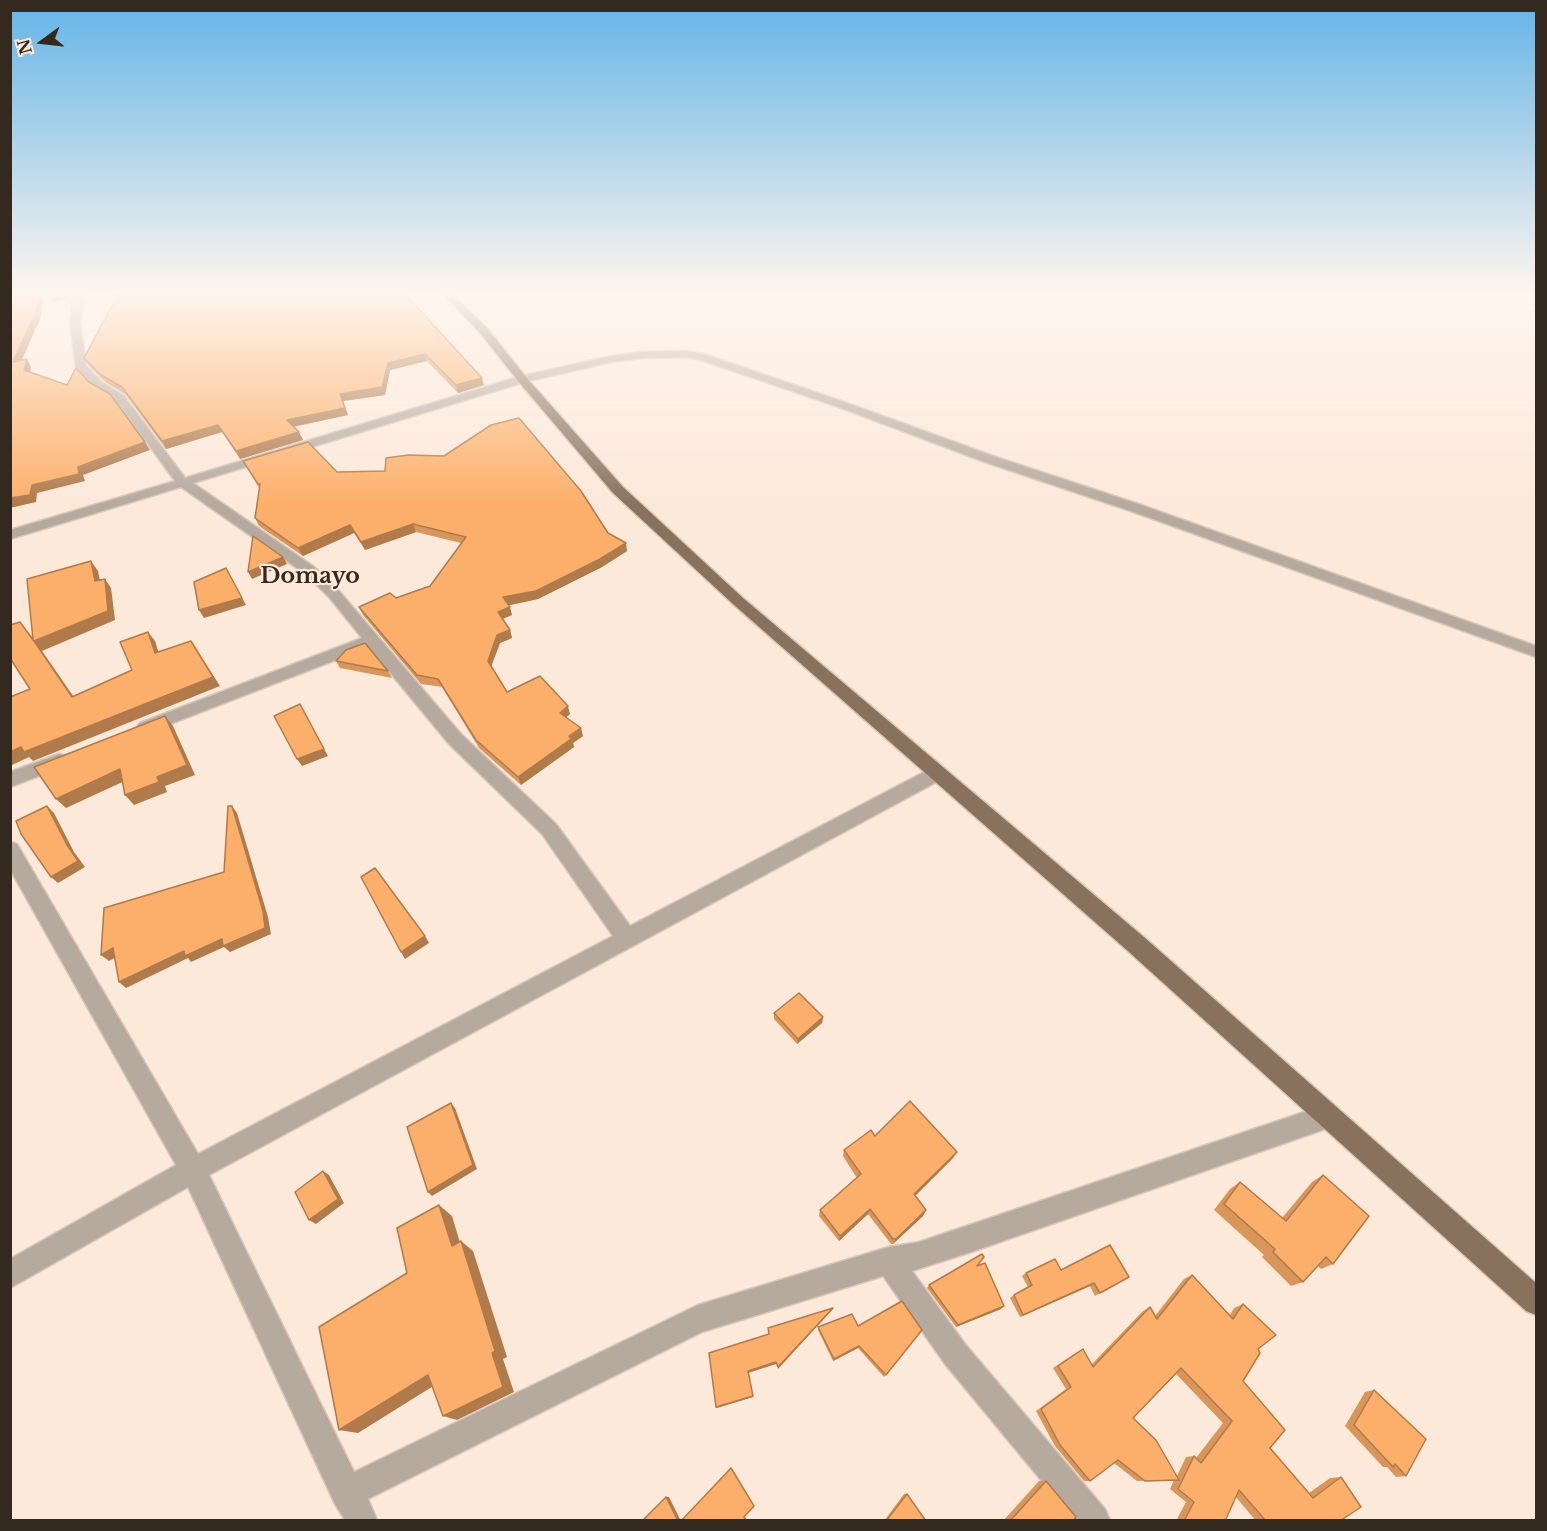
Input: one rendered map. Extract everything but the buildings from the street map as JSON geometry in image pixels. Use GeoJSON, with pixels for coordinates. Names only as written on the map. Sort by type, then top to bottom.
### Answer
{"type":"FeatureCollection","features":[{"type":"Feature","properties":{"kind":"main road"},"geometry":{"type":"LineString","coordinates":[[509,362],[618,490],[738,602],[1137,945],[1536,1301]]}},
{"type":"Feature","properties":{"kind":"street"},"geometry":{"type":"LineString","coordinates":[[80,362],[81,367],[99,385],[120,398],[182,482],[309,570],[334,594],[468,753],[549,829],[627,939]]}},
{"type":"Feature","properties":{"kind":"street"},"geometry":{"type":"LineString","coordinates":[[10,535],[522,379],[605,362]]}},
{"type":"Feature","properties":{"kind":"street"},"geometry":{"type":"LineString","coordinates":[[718,362],[840,404],[989,459],[1136,508],[1536,652]]}},
{"type":"Feature","properties":{"kind":"street"},"geometry":{"type":"LineString","coordinates":[[131,733],[372,640]]}},
{"type":"Feature","properties":{"kind":"street"},"geometry":{"type":"LineString","coordinates":[[10,780],[76,754]]}},
{"type":"Feature","properties":{"kind":"street"},"geometry":{"type":"LineString","coordinates":[[10,1274],[192,1170],[936,774]]}},
{"type":"Feature","properties":{"kind":"street"},"geometry":{"type":"LineString","coordinates":[[10,850],[192,1170],[361,1521]]}},
{"type":"Feature","properties":{"kind":"street"},"geometry":{"type":"LineString","coordinates":[[346,1492],[698,1319],[889,1261],[919,1256],[1328,1116]]}},
{"type":"Feature","properties":{"kind":"street"},"geometry":{"type":"LineString","coordinates":[[889,1261],[955,1354],[1094,1521]]}},
{"type":"Feature","properties":{"kind":"district","name":"Domayo"},"geometry":{"type":"Point","coordinates":[310,577]}}]}
